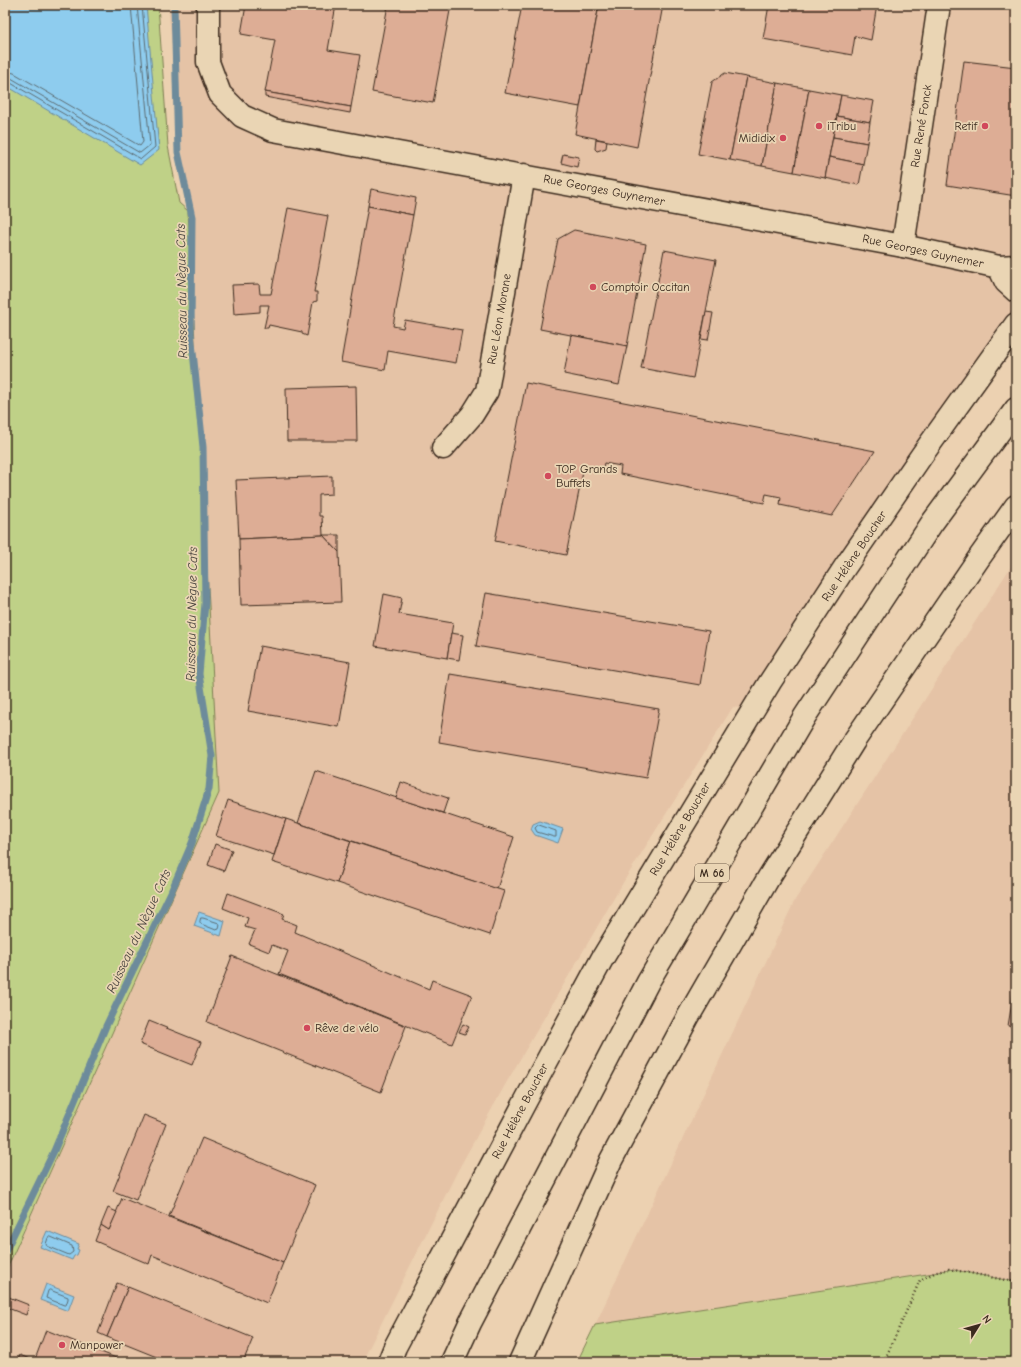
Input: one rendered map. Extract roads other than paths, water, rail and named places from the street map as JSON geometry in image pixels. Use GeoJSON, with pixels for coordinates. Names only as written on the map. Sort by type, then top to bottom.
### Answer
{"type":"FeatureCollection","features":[{"type":"Feature","properties":{"kind":"main road","name":"Rue Georges Guynemer"},"geometry":{"type":"LineString","coordinates":[[208,5],[208,62],[220,94],[242,116],[273,130],[524,175],[1008,266],[1006,282],[1016,291]]}},
{"type":"Feature","properties":{"kind":"main road","name":"Rue René Fonck"},"geometry":{"type":"LineString","coordinates":[[903,246],[939,5]]}},
{"type":"Feature","properties":{"kind":"main road","name":"Rue Léon Morane"},"geometry":{"type":"LineString","coordinates":[[442,448],[472,415],[487,391],[524,175]]}},
{"type":"Feature","properties":{"kind":"main road","name":"Rue Hélène Boucher"},"geometry":{"type":"LineString","coordinates":[[389,1362],[395,1347],[432,1277],[599,966],[699,799],[770,682],[845,567],[945,422],[1016,324]]}},
{"type":"Feature","properties":{"kind":"main road","name":"M 66"},"geometry":{"type":"LineString","coordinates":[[452,1362],[470,1323],[648,982],[722,856],[805,716],[932,523],[1016,409]]}},
{"type":"Feature","properties":{"kind":"main road"},"geometry":{"type":"LineString","coordinates":[[520,1362],[611,1160],[688,1017],[769,877],[854,741],[1016,506]]}},
{"type":"Feature","properties":{"kind":"main road"},"geometry":{"type":"LineString","coordinates":[[979,558],[1016,518]]}},
{"type":"Feature","properties":{"kind":"water"},"geometry":{"type":"Polygon","coordinates":[[[5,5],[146,5],[159,150],[140,165],[5,85],[5,5]]]}},
{"type":"Feature","properties":{"kind":"water"},"geometry":{"type":"Polygon","coordinates":[[[540,821],[563,829],[558,843],[535,835],[531,829],[533,824],[540,821]]]}},
{"type":"Feature","properties":{"kind":"water"},"geometry":{"type":"Polygon","coordinates":[[[199,912],[225,921],[221,936],[194,926],[199,912]]]}},
{"type":"Feature","properties":{"kind":"water"},"geometry":{"type":"Polygon","coordinates":[[[47,1231],[79,1244],[77,1255],[74,1256],[72,1260],[40,1247],[47,1231]]]}},
{"type":"Feature","properties":{"kind":"water"},"geometry":{"type":"Polygon","coordinates":[[[46,1284],[74,1295],[68,1311],[40,1300],[46,1284]]]}},
{"type":"Feature","properties":{"kind":"waterway","name":"Ruisseau du Nègue Cats"},"geometry":{"type":"LineString","coordinates":[[5,1252],[54,1151],[106,1026],[171,892],[192,843],[209,789],[212,756],[199,674],[205,603],[203,447],[191,333],[192,217],[178,152],[174,5]]}},
{"type":"Feature","properties":{"kind":"place","name":"iTribu"},"geometry":{"type":"Point","coordinates":[819,126]}},
{"type":"Feature","properties":{"kind":"place","name":"Retif"},"geometry":{"type":"Point","coordinates":[985,126]}},
{"type":"Feature","properties":{"kind":"place","name":"Mididix"},"geometry":{"type":"Point","coordinates":[783,138]}},
{"type":"Feature","properties":{"kind":"place","name":"Comptoir Occitan"},"geometry":{"type":"Point","coordinates":[593,287]}},
{"type":"Feature","properties":{"kind":"place","name":"TOP Grands Buffets"},"geometry":{"type":"Point","coordinates":[548,476]}},
{"type":"Feature","properties":{"kind":"place","name":"Rêve de vélo"},"geometry":{"type":"Point","coordinates":[307,1028]}},
{"type":"Feature","properties":{"kind":"place","name":"Manpower"},"geometry":{"type":"Point","coordinates":[62,1345]}}]}
